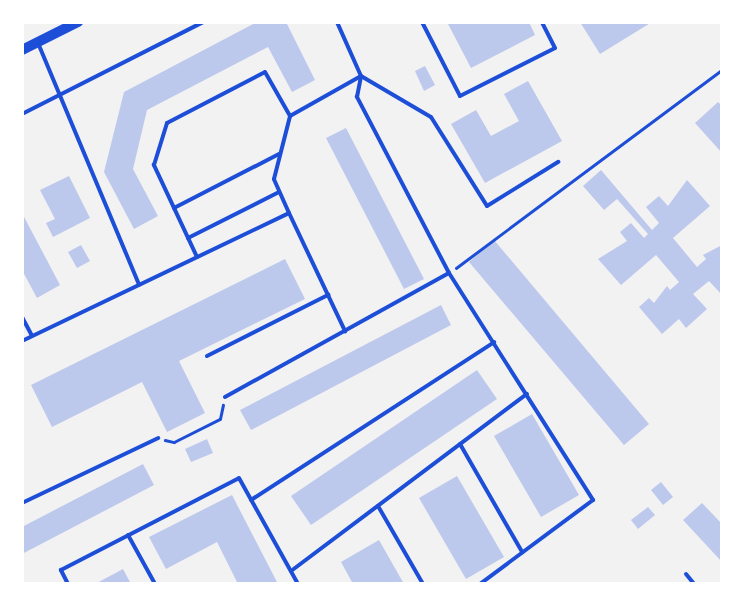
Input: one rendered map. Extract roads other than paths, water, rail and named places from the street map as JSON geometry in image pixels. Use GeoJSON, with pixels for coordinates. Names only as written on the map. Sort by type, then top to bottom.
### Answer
{"type":"FeatureCollection","features":[{"type":"Feature","properties":{"kind":"main road"},"geometry":{"type":"LineString","coordinates":[[22,50],[78,22]]}},
{"type":"Feature","properties":{"kind":"lane"},"geometry":{"type":"LineString","coordinates":[[22,114],[203,22]]}},
{"type":"Feature","properties":{"kind":"lane"},"geometry":{"type":"LineString","coordinates":[[337,22],[361,76],[357,97],[450,273],[593,500],[480,584]]}},
{"type":"Feature","properties":{"kind":"lane"},"geometry":{"type":"LineString","coordinates":[[422,22],[460,96],[555,48],[542,22]]}},
{"type":"Feature","properties":{"kind":"lane"},"geometry":{"type":"LineString","coordinates":[[38,43],[61,94],[139,285]]}},
{"type":"Feature","properties":{"kind":"lane"},"geometry":{"type":"LineString","coordinates":[[197,257],[154,165],[167,123],[265,72],[290,116],[274,179],[345,331]]}},
{"type":"Feature","properties":{"kind":"lane"},"geometry":{"type":"LineString","coordinates":[[290,116],[361,76]]}},
{"type":"Feature","properties":{"kind":"lane"},"geometry":{"type":"LineString","coordinates":[[361,76],[431,117],[488,206],[558,162]]}},
{"type":"Feature","properties":{"kind":"lane"},"geometry":{"type":"LineString","coordinates":[[174,208],[280,154]]}},
{"type":"Feature","properties":{"kind":"lane"},"geometry":{"type":"LineString","coordinates":[[188,238],[279,192]]}},
{"type":"Feature","properties":{"kind":"lane"},"geometry":{"type":"LineString","coordinates":[[22,341],[289,213]]}},
{"type":"Feature","properties":{"kind":"lane"},"geometry":{"type":"LineString","coordinates":[[225,396],[450,273]]}},
{"type":"Feature","properties":{"kind":"lane"},"geometry":{"type":"LineString","coordinates":[[207,356],[328,295]]}},
{"type":"Feature","properties":{"kind":"lane"},"geometry":{"type":"LineString","coordinates":[[22,318],[32,336]]}},
{"type":"Feature","properties":{"kind":"lane"},"geometry":{"type":"LineString","coordinates":[[251,500],[494,342]]}},
{"type":"Feature","properties":{"kind":"lane"},"geometry":{"type":"LineString","coordinates":[[291,571],[527,394]]}},
{"type":"Feature","properties":{"kind":"lane"},"geometry":{"type":"LineString","coordinates":[[22,503],[158,438]]}},
{"type":"Feature","properties":{"kind":"lane"},"geometry":{"type":"LineString","coordinates":[[460,444],[522,552]]}},
{"type":"Feature","properties":{"kind":"lane"},"geometry":{"type":"LineString","coordinates":[[68,584],[61,570],[239,478],[298,584]]}},
{"type":"Feature","properties":{"kind":"lane"},"geometry":{"type":"LineString","coordinates":[[378,506],[423,584]]}},
{"type":"Feature","properties":{"kind":"lane"},"geometry":{"type":"LineString","coordinates":[[128,536],[155,584]]}},
{"type":"Feature","properties":{"kind":"lane"},"geometry":{"type":"LineString","coordinates":[[686,574],[694,584]]}}]}
